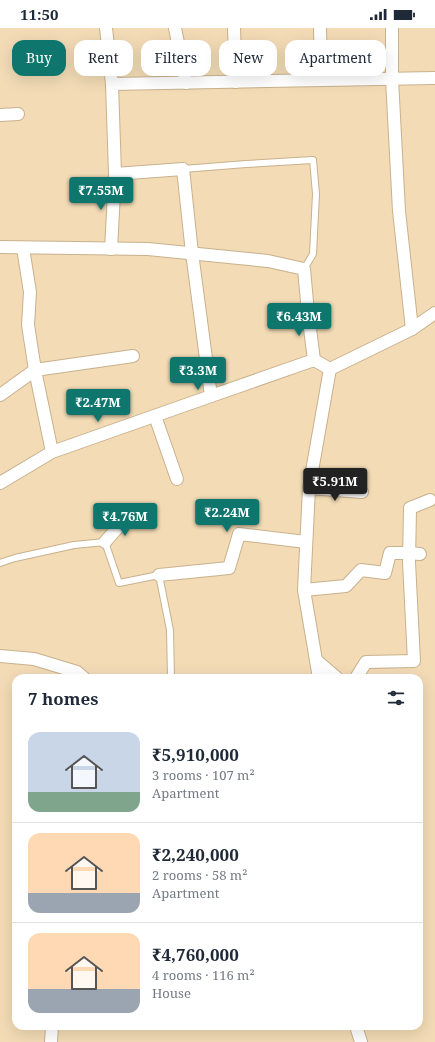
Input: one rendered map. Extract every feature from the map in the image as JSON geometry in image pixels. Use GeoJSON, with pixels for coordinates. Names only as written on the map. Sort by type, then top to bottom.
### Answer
{"type":"FeatureCollection","features":[{"type":"Feature","properties":{"kind":"street"},"geometry":{"type":"LineString","coordinates":[[106,28],[112,84],[115,174],[111,249]]}},
{"type":"Feature","properties":{"kind":"street"},"geometry":{"type":"LineString","coordinates":[[175,28],[186,83]]}},
{"type":"Feature","properties":{"kind":"street"},"geometry":{"type":"LineString","coordinates":[[234,28],[236,82]]}},
{"type":"Feature","properties":{"kind":"street"},"geometry":{"type":"LineString","coordinates":[[320,28],[321,80]]}},
{"type":"Feature","properties":{"kind":"street"},"geometry":{"type":"LineString","coordinates":[[392,28],[392,78],[399,211],[412,329]]}},
{"type":"Feature","properties":{"kind":"street"},"geometry":{"type":"LineString","coordinates":[[112,84],[435,78]]}},
{"type":"Feature","properties":{"kind":"street"},"geometry":{"type":"LineString","coordinates":[[0,115],[18,114]]}},
{"type":"Feature","properties":{"kind":"street"},"geometry":{"type":"LineString","coordinates":[[115,174],[184,169],[192,253],[210,396]]}},
{"type":"Feature","properties":{"kind":"street"},"geometry":{"type":"LineString","coordinates":[[0,247],[148,249],[268,261],[304,269],[314,360]]}},
{"type":"Feature","properties":{"kind":"street"},"geometry":{"type":"LineString","coordinates":[[23,248],[30,292],[28,324],[35,370],[52,452]]}},
{"type":"Feature","properties":{"kind":"street"},"geometry":{"type":"LineString","coordinates":[[330,369],[412,329],[435,312]]}},
{"type":"Feature","properties":{"kind":"street"},"geometry":{"type":"LineString","coordinates":[[0,395],[35,370],[134,356]]}},
{"type":"Feature","properties":{"kind":"street"},"geometry":{"type":"LineString","coordinates":[[0,483],[52,452],[314,360],[330,369]]}},
{"type":"Feature","properties":{"kind":"street"},"geometry":{"type":"LineString","coordinates":[[318,674],[304,590],[309,488],[330,369]]}},
{"type":"Feature","properties":{"kind":"street"},"geometry":{"type":"LineString","coordinates":[[155,416],[177,479]]}},
{"type":"Feature","properties":{"kind":"street"},"geometry":{"type":"LineString","coordinates":[[309,488],[362,492]]}},
{"type":"Feature","properties":{"kind":"street"},"geometry":{"type":"LineString","coordinates":[[358,674],[366,662],[414,661],[415,554],[410,508],[430,500]]}},
{"type":"Feature","properties":{"kind":"street"},"geometry":{"type":"LineString","coordinates":[[105,542],[127,517]]}},
{"type":"Feature","properties":{"kind":"street"},"geometry":{"type":"LineString","coordinates":[[159,575],[228,568],[239,534],[306,542]]}},
{"type":"Feature","properties":{"kind":"street"},"geometry":{"type":"LineString","coordinates":[[304,590],[346,586],[361,570],[385,573],[390,553],[415,554]]}},
{"type":"Feature","properties":{"kind":"street"},"geometry":{"type":"LineString","coordinates":[[0,656],[34,659],[79,674]]}},
{"type":"Feature","properties":{"kind":"street"},"geometry":{"type":"LineString","coordinates":[[316,660],[332,674]]}},
{"type":"Feature","properties":{"kind":"street"},"geometry":{"type":"LineString","coordinates":[[52,1030],[52,1042]]}},
{"type":"Feature","properties":{"kind":"street"},"geometry":{"type":"LineString","coordinates":[[357,1030],[361,1042]]}},
{"type":"Feature","properties":{"kind":"lane"},"geometry":{"type":"LineString","coordinates":[[184,169],[313,160],[316,194],[313,254],[304,269]]}},
{"type":"Feature","properties":{"kind":"lane"},"geometry":{"type":"LineString","coordinates":[[0,563],[15,558],[74,545],[105,542],[119,583],[159,575],[170,630],[171,674]]}}]}
